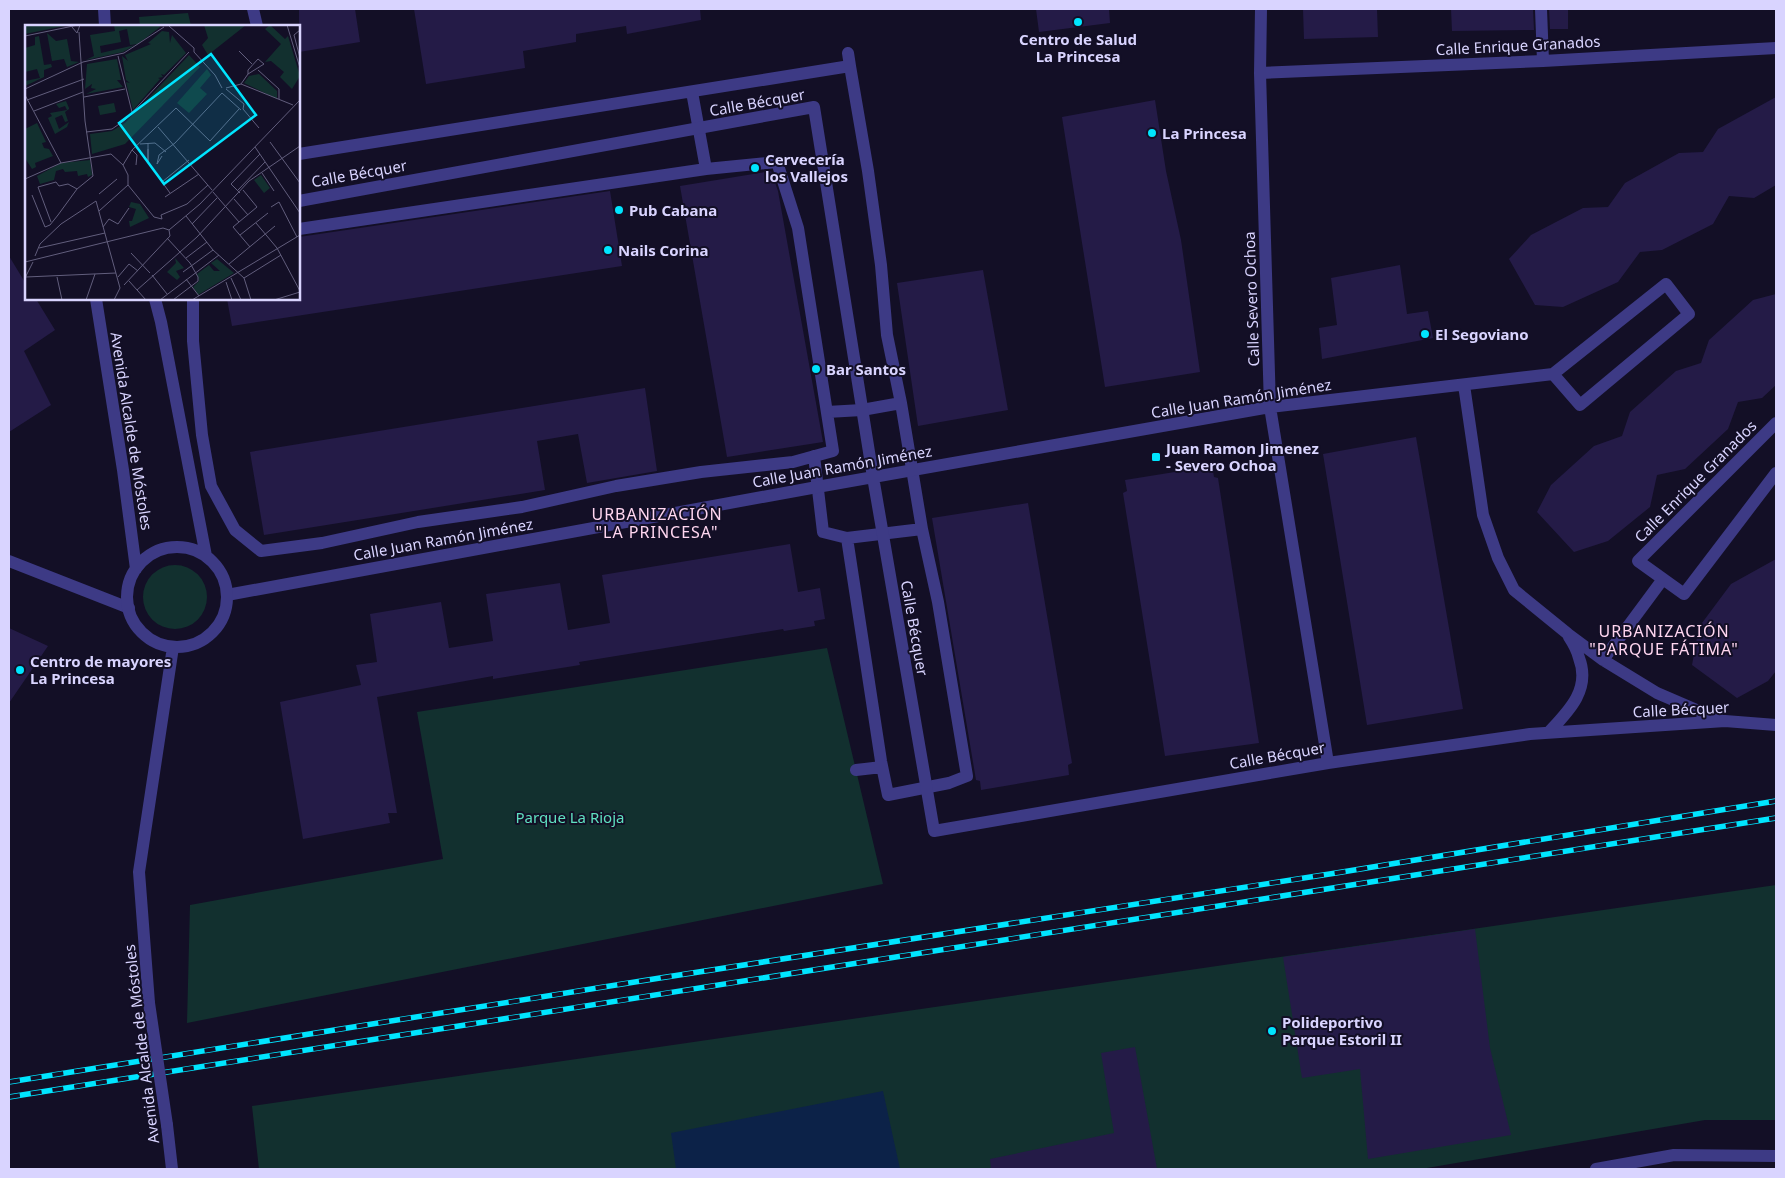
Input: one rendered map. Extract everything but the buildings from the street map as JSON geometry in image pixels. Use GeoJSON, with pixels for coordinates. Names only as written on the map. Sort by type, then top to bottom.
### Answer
{"type":"FeatureCollection","features":[{"type":"Feature","properties":{"kind":"street"},"geometry":{"type":"LineString","coordinates":[[104,9],[105,25]]}},
{"type":"Feature","properties":{"kind":"street"},"geometry":{"type":"LineString","coordinates":[[253,9],[258,25]]}},
{"type":"Feature","properties":{"kind":"street","name":"Calle Severo Ochoa"},"geometry":{"type":"LineString","coordinates":[[1261,9],[1260,73],[1270,407],[1328,763]]}},
{"type":"Feature","properties":{"kind":"street"},"geometry":{"type":"LineString","coordinates":[[1541,9],[1542,61]]}},
{"type":"Feature","properties":{"kind":"street","name":"Calle Enrique Granados"},"geometry":{"type":"LineString","coordinates":[[1260,73],[1542,61],[1776,48]]}},
{"type":"Feature","properties":{"kind":"street"},"geometry":{"type":"LineString","coordinates":[[300,154],[692,92],[849,60],[868,171],[881,265],[887,335],[914,470],[922,529],[938,602],[967,776],[949,783],[888,795],[882,767],[847,538]]}},
{"type":"Feature","properties":{"kind":"street"},"geometry":{"type":"LineString","coordinates":[[692,92],[706,169]]}},
{"type":"Feature","properties":{"kind":"street","name":"Calle Bécquer"},"geometry":{"type":"LineString","coordinates":[[300,201],[814,107],[882,533],[934,831],[1328,763],[1549,732],[1725,722],[1776,725]]}},
{"type":"Feature","properties":{"kind":"street"},"geometry":{"type":"LineString","coordinates":[[193,300],[193,341],[202,435],[211,486],[235,530],[261,551],[322,543],[418,522],[522,507],[616,486],[701,472],[793,462],[833,451],[798,228],[777,162],[706,169],[300,229]]}},
{"type":"Feature","properties":{"kind":"street"},"geometry":{"type":"LineString","coordinates":[[1553,374],[1580,405],[1689,314],[1666,284],[1553,374],[1464,385],[1483,515],[1498,558],[1514,590],[1603,660],[1657,693],[1725,722]]}},
{"type":"Feature","properties":{"kind":"street","name":"Avenida Alcalde de Móstoles"},"geometry":{"type":"LineString","coordinates":[[96,300],[123,470],[136,569]]}},
{"type":"Feature","properties":{"kind":"street"},"geometry":{"type":"LineString","coordinates":[[154,300],[161,322],[206,556]]}},
{"type":"Feature","properties":{"kind":"street","name":"Calle Juan Ramón Jiménez"},"geometry":{"type":"LineString","coordinates":[[227,595],[817,487],[1270,407],[1464,385]]}},
{"type":"Feature","properties":{"kind":"street"},"geometry":{"type":"LineString","coordinates":[[827,412],[862,410],[901,403]]}},
{"type":"Feature","properties":{"kind":"street","name":"Calle Enrique Granados"},"geometry":{"type":"LineString","coordinates":[[1776,423],[1638,561],[1684,594],[1776,473]]}},
{"type":"Feature","properties":{"kind":"street"},"geometry":{"type":"LineString","coordinates":[[814,456],[823,532],[847,538],[922,529]]}},
{"type":"Feature","properties":{"kind":"street"},"geometry":{"type":"LineString","coordinates":[[176,547],[192,549],[206,556],[217,567],[224,580],[227,595],[225,612],[218,627],[206,638],[190,646],[173,647],[158,643],[145,635],[135,623],[129,608],[130,581],[136,569],[147,558],[161,550],[176,547]]}},
{"type":"Feature","properties":{"kind":"street"},"geometry":{"type":"LineString","coordinates":[[9,561],[129,608]]}},
{"type":"Feature","properties":{"kind":"street"},"geometry":{"type":"LineString","coordinates":[[1603,660],[1663,578]]}},
{"type":"Feature","properties":{"kind":"street"},"geometry":{"type":"LineString","coordinates":[[1549,732],[1572,707],[1582,682],[1580,659],[1568,634]]}},
{"type":"Feature","properties":{"kind":"street","name":"Avenida Alcalde de Móstoles"},"geometry":{"type":"LineString","coordinates":[[172,1169],[149,1003],[139,872],[173,647]]}},
{"type":"Feature","properties":{"kind":"street"},"geometry":{"type":"LineString","coordinates":[[856,770],[882,767]]}},
{"type":"Feature","properties":{"kind":"street"},"geometry":{"type":"LineString","coordinates":[[1596,1169],[1674,1155],[1776,1156]]}},
{"type":"Feature","properties":{"kind":"green space"},"geometry":{"type":"Polygon","coordinates":[[[188,13],[191,25],[140,25],[139,17],[188,13]]]}},
{"type":"Feature","properties":{"kind":"green space"},"geometry":{"type":"Polygon","coordinates":[[[175,565],[193,571],[201,579],[207,597],[201,615],[193,623],[175,629],[157,623],[149,615],[143,597],[149,579],[157,571],[175,565]]]}},
{"type":"Feature","properties":{"kind":"green space","name":"Parque La Rioja"},"geometry":{"type":"Polygon","coordinates":[[[827,648],[883,884],[187,1023],[190,905],[443,859],[417,712],[827,648]]]}},
{"type":"Feature","properties":{"kind":"green space","name":"Polideportivo Parque Estoril II"},"geometry":{"type":"Polygon","coordinates":[[[1776,885],[1776,1120],[1705,1120],[1421,1169],[259,1169],[252,1106],[1776,885]]]}},
{"type":"Feature","properties":{"kind":"water"},"geometry":{"type":"Polygon","coordinates":[[[883,1091],[900,1169],[676,1169],[671,1133],[883,1091]]]}},
{"type":"Feature","properties":{"kind":"railway"},"geometry":{"type":"LineString","coordinates":[[9,1082],[1336,873],[1776,801]]}},
{"type":"Feature","properties":{"kind":"railway"},"geometry":{"type":"LineString","coordinates":[[9,1097],[1776,818]]}},
{"type":"Feature","properties":{"kind":"place","name":"Centro de Salud La Princesa"},"geometry":{"type":"Point","coordinates":[1078,22]}},
{"type":"Feature","properties":{"kind":"place","name":"La Princesa"},"geometry":{"type":"Point","coordinates":[1152,133]}},
{"type":"Feature","properties":{"kind":"place","name":"Cervecería los Vallejos"},"geometry":{"type":"Point","coordinates":[755,168]}},
{"type":"Feature","properties":{"kind":"place","name":"Pub Cabana"},"geometry":{"type":"Point","coordinates":[619,210]}},
{"type":"Feature","properties":{"kind":"place","name":"Nails Corina"},"geometry":{"type":"Point","coordinates":[608,250]}},
{"type":"Feature","properties":{"kind":"place","name":"El Segoviano"},"geometry":{"type":"Point","coordinates":[1425,334]}},
{"type":"Feature","properties":{"kind":"place","name":"Bar Santos"},"geometry":{"type":"Point","coordinates":[816,369]}},
{"type":"Feature","properties":{"kind":"place","name":"Juan Ramon Jimenez - Severo Ochoa"},"geometry":{"type":"Point","coordinates":[1156,457]}},
{"type":"Feature","properties":{"kind":"place","name":"Centro de mayores La Princesa"},"geometry":{"type":"Point","coordinates":[20,670]}},
{"type":"Feature","properties":{"kind":"place","name":"Polideportivo Parque Estoril II"},"geometry":{"type":"Point","coordinates":[1272,1031]}},
{"type":"Feature","properties":{"kind":"district","name":"URBANIZACIÓN \"LA PRINCESA\""},"geometry":{"type":"Point","coordinates":[657,523]}},
{"type":"Feature","properties":{"kind":"district","name":"URBANIZACIÓN \"PARQUE FÁTIMA\""},"geometry":{"type":"Point","coordinates":[1664,640]}}]}
